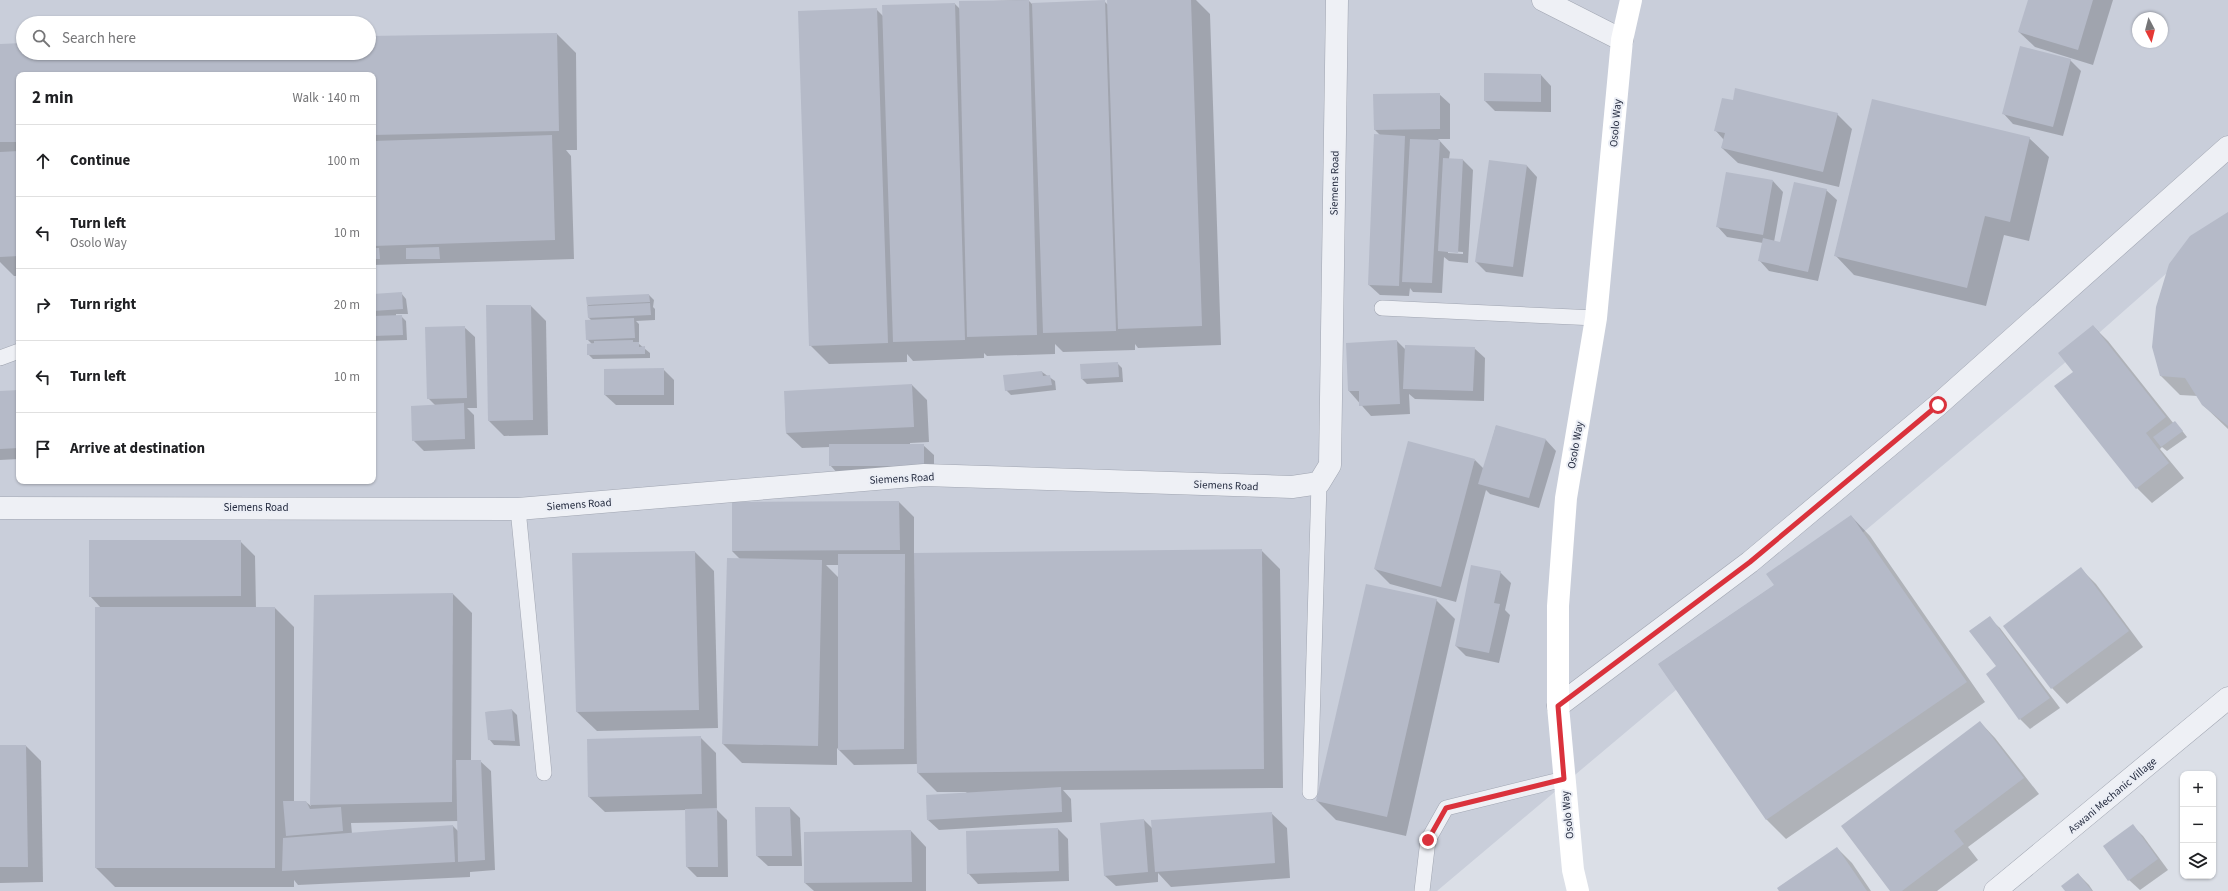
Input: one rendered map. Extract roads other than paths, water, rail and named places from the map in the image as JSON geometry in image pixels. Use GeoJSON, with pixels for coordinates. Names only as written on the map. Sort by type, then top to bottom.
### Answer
{"type":"FeatureCollection","features":[{"type":"Feature","properties":{"kind":"main road","name":"Osolo Way"},"geometry":{"type":"LineString","coordinates":[[1578,891],[1573,870],[1558,706],[1558,606],[1566,498],[1596,318],[1622,40],[1631,0]]}},
{"type":"Feature","properties":{"kind":"street","name":"Siemens Road"},"geometry":{"type":"LineString","coordinates":[[0,508],[518,509],[924,475],[1292,487],[1319,483],[1330,465],[1337,0]]}},
{"type":"Feature","properties":{"kind":"street"},"geometry":{"type":"LineString","coordinates":[[1543,0],[1622,40]]}},
{"type":"Feature","properties":{"kind":"street"},"geometry":{"type":"LineString","coordinates":[[1558,706],[1750,562],[1926,415],[2228,147]]}},
{"type":"Feature","properties":{"kind":"street","name":"Aswani Mechanic Village"},"geometry":{"type":"LineString","coordinates":[[1995,891],[2228,698]]}},
{"type":"Feature","properties":{"kind":"lane"},"geometry":{"type":"LineString","coordinates":[[1382,308],[1596,318]]}},
{"type":"Feature","properties":{"kind":"lane"},"geometry":{"type":"LineString","coordinates":[[0,358],[16,352]]}},
{"type":"Feature","properties":{"kind":"lane"},"geometry":{"type":"LineString","coordinates":[[1310,792],[1319,483]]}},
{"type":"Feature","properties":{"kind":"lane"},"geometry":{"type":"LineString","coordinates":[[518,509],[544,773]]}},
{"type":"Feature","properties":{"kind":"lane"},"geometry":{"type":"LineString","coordinates":[[1422,891],[1428,840],[1446,808],[1564,779]]}}]}
